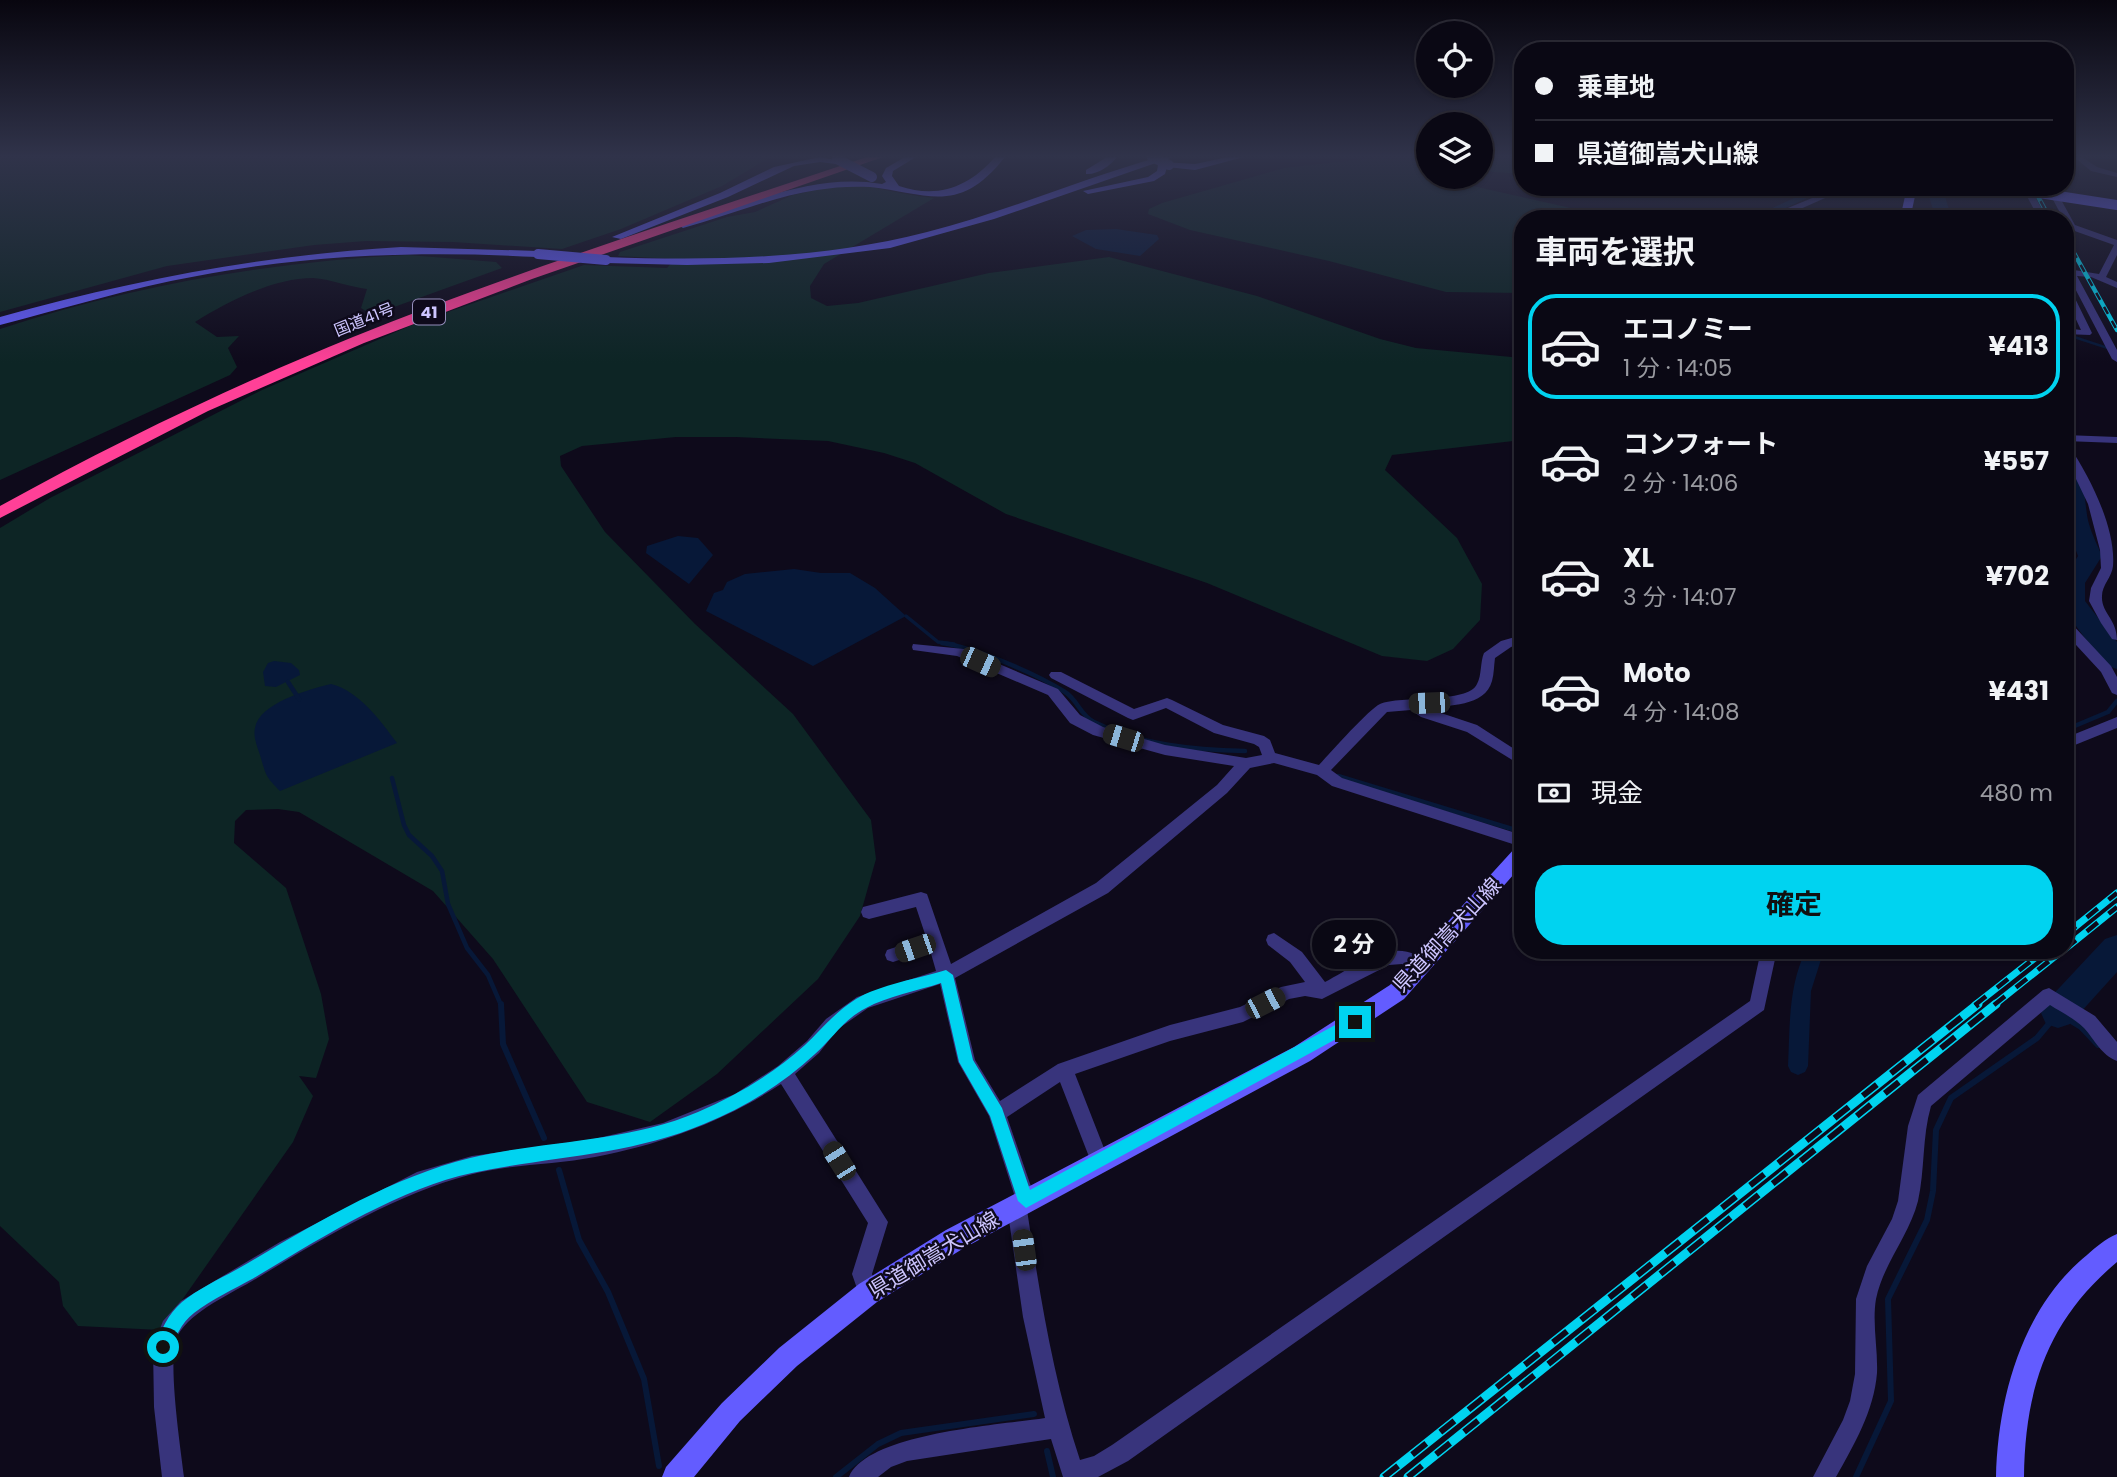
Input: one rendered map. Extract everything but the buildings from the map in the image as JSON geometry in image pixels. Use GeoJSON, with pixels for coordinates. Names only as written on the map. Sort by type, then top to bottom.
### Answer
{"type":"FeatureCollection","features":[{"type":"Feature","properties":{"kind":"highway","name":"国道41号"},"geometry":{"type":"LineString","coordinates":[[0,501],[54,471],[307,352],[402,314],[651,226]]}},
{"type":"Feature","properties":{"kind":"highway","name":"国道41号"},"geometry":{"type":"LineString","coordinates":[[0,513],[74,471],[313,358],[412,318],[672,226]]}},
{"type":"Feature","properties":{"kind":"main road"},"geometry":{"type":"LineString","coordinates":[[617,237],[645,226]]}},
{"type":"Feature","properties":{"kind":"main road"},"geometry":{"type":"LineString","coordinates":[[639,237],[679,226]]}},
{"type":"Feature","properties":{"kind":"main road"},"geometry":{"type":"LineString","coordinates":[[930,235],[953,226]]}},
{"type":"Feature","properties":{"kind":"main road"},"geometry":{"type":"LineString","coordinates":[[930,235],[959,226]]}},
{"type":"Feature","properties":{"kind":"main road"},"geometry":{"type":"LineString","coordinates":[[0,321],[159,278],[297,255],[417,248],[671,263],[781,260],[860,250],[970,226]]}},
{"type":"Feature","properties":{"kind":"main road","name":"県道御嵩犬山線"},"geometry":{"type":"LineString","coordinates":[[676,1477],[732,1412],[788,1357],[868,1293],[955,1239],[1355,1022],[1398,992],[1514,862]]}},
{"type":"Feature","properties":{"kind":"main road"},"geometry":{"type":"LineString","coordinates":[[2010,1477],[2018,1399],[2040,1334],[2076,1282],[2117,1246]]}},
{"type":"Feature","properties":{"kind":"street"},"geometry":{"type":"LineString","coordinates":[[2074,228],[2117,244],[2101,278]]}},
{"type":"Feature","properties":{"kind":"street"},"geometry":{"type":"LineString","coordinates":[[2074,273],[2101,278],[2117,285]]}},
{"type":"Feature","properties":{"kind":"street"},"geometry":{"type":"LineString","coordinates":[[2074,283],[2114,353]]}},
{"type":"Feature","properties":{"kind":"street"},"geometry":{"type":"LineString","coordinates":[[2074,305],[2087,333],[2074,332]]}},
{"type":"Feature","properties":{"kind":"street"},"geometry":{"type":"LineString","coordinates":[[2074,439],[2114,441]]}},
{"type":"Feature","properties":{"kind":"street"},"geometry":{"type":"LineString","coordinates":[[2074,462],[2085,478],[2107,569],[2095,593],[2095,602],[2117,636]]}},
{"type":"Feature","properties":{"kind":"street"},"geometry":{"type":"LineString","coordinates":[[2074,635],[2106,669],[2116,689]]}},
{"type":"Feature","properties":{"kind":"street"},"geometry":{"type":"LineString","coordinates":[[1322,771],[1383,708],[1462,699],[1479,692],[1485,682],[1489,656],[1514,642]]}},
{"type":"Feature","properties":{"kind":"street"},"geometry":{"type":"LineString","coordinates":[[918,647],[959,652],[1053,692],[1075,719],[1098,731],[1165,750],[1246,763],[1270,758],[1322,771],[1337,782],[1514,838]]}},
{"type":"Feature","properties":{"kind":"street"},"geometry":{"type":"LineString","coordinates":[[1056,676],[1133,715],[1167,703],[1219,729],[1259,740],[1265,744],[1270,758]]}},
{"type":"Feature","properties":{"kind":"street"},"geometry":{"type":"LineString","coordinates":[[1414,703],[1416,709],[1468,726],[1514,756]]}},
{"type":"Feature","properties":{"kind":"street"},"geometry":{"type":"LineString","coordinates":[[2074,740],[2117,722]]}},
{"type":"Feature","properties":{"kind":"street"},"geometry":{"type":"LineString","coordinates":[[173,1477],[163,1347],[170,1328],[188,1308],[287,1249],[418,1181],[472,1165],[594,1148],[664,1132],[741,1100],[784,1072],[813,1047],[832,1024],[863,1002],[946,975],[1102,888],[1222,789],[1246,763]]}},
{"type":"Feature","properties":{"kind":"street"},"geometry":{"type":"LineString","coordinates":[[869,912],[921,899],[946,975],[967,1062],[997,1113],[1022,1203],[1033,1317],[1058,1427],[1073,1475],[1098,1466],[1120,1453],[1758,1005],[1767,959]]}},
{"type":"Feature","properties":{"kind":"street"},"geometry":{"type":"LineString","coordinates":[[1273,940],[1296,957],[1322,992]]}},
{"type":"Feature","properties":{"kind":"street"},"geometry":{"type":"LineString","coordinates":[[893,955],[936,941]]}},
{"type":"Feature","properties":{"kind":"street"},"geometry":{"type":"LineString","coordinates":[[997,1113],[1064,1070],[1170,1032],[1244,1014],[1287,992],[1305,989],[1322,992],[1387,958],[1404,957],[1420,965]]}},
{"type":"Feature","properties":{"kind":"street"},"geometry":{"type":"LineString","coordinates":[[1824,1477],[1843,1444],[1862,1396],[1866,1377],[1866,1301],[1873,1274],[1907,1203],[1916,1125],[1924,1101],[2049,995],[2077,1011],[2117,1053]]}},
{"type":"Feature","properties":{"kind":"street"},"geometry":{"type":"LineString","coordinates":[[1064,1070],[1100,1161]]}},
{"type":"Feature","properties":{"kind":"street"},"geometry":{"type":"LineString","coordinates":[[784,1072],[878,1222],[862,1274],[868,1293]]}},
{"type":"Feature","properties":{"kind":"street"},"geometry":{"type":"LineString","coordinates":[[860,1477],[884,1459],[907,1450],[1058,1427]]}},
{"type":"Feature","properties":{"kind":"green space"},"geometry":{"type":"Polygon","coordinates":[[[0,226],[628,226],[562,249],[453,242],[366,241],[314,245],[167,266],[0,312],[0,226]]]}},
{"type":"Feature","properties":{"kind":"green space"},"geometry":{"type":"Polygon","coordinates":[[[700,226],[887,226],[824,264],[810,286],[811,298],[827,306],[858,303],[989,273],[1109,257],[1257,296],[1380,339],[1416,348],[1514,357],[1514,441],[1392,455],[1385,470],[1457,538],[1482,584],[1480,620],[1453,649],[1427,661],[1382,656],[1207,583],[1006,514],[915,463],[828,441],[676,437],[582,446],[560,456],[561,466],[605,532],[695,624],[793,714],[871,820],[876,859],[860,916],[818,979],[717,1074],[650,1122],[587,1102],[493,959],[433,891],[299,812],[278,809],[246,810],[235,821],[234,843],[286,888],[321,994],[329,1039],[316,1078],[299,1076],[313,1096],[293,1142],[161,1330],[78,1326],[63,1306],[59,1282],[0,1226],[0,528],[50,498],[262,390],[419,322],[584,265],[667,268],[675,259],[618,256],[620,252],[700,226]]]}},
{"type":"Feature","properties":{"kind":"green space"},"geometry":{"type":"Polygon","coordinates":[[[1179,226],[1514,226],[1514,293],[1446,292],[1179,226]]]}},
{"type":"Feature","properties":{"kind":"green space"},"geometry":{"type":"Polygon","coordinates":[[[408,255],[496,262],[502,268],[372,315],[361,308],[367,289],[326,280],[298,279],[252,292],[195,322],[217,337],[239,336],[228,348],[237,367],[230,375],[0,480],[0,329],[100,300],[202,278],[304,263],[408,255]]]}},
{"type":"Feature","properties":{"kind":"water"},"geometry":{"type":"Polygon","coordinates":[[[1116,229],[1157,235],[1159,239],[1140,256],[1096,249],[1072,236],[1086,230],[1116,229]]]}},
{"type":"Feature","properties":{"kind":"water"},"geometry":{"type":"Polygon","coordinates":[[[678,536],[698,538],[713,555],[689,584],[646,553],[647,546],[678,536]]]}},
{"type":"Feature","properties":{"kind":"water"},"geometry":{"type":"Polygon","coordinates":[[[794,569],[850,573],[875,588],[906,616],[813,666],[706,611],[714,593],[723,590],[727,582],[745,574],[794,569]]]}},
{"type":"Feature","properties":{"kind":"water"},"geometry":{"type":"Polygon","coordinates":[[[268,663],[291,663],[299,670],[300,675],[276,687],[265,686],[263,672],[268,663]]]}},
{"type":"Feature","properties":{"kind":"water"},"geometry":{"type":"Polygon","coordinates":[[[331,684],[360,700],[397,743],[280,791],[267,775],[257,745],[255,728],[259,719],[275,704],[287,698],[331,684]]]}},
{"type":"Feature","properties":{"kind":"waterway"},"geometry":{"type":"LineString","coordinates":[[2074,337],[2117,351]]}},
{"type":"Feature","properties":{"kind":"waterway"},"geometry":{"type":"LineString","coordinates":[[2074,504],[2077,523],[2090,556],[2074,581]]}},
{"type":"Feature","properties":{"kind":"waterway"},"geometry":{"type":"LineString","coordinates":[[2074,603],[2117,660]]}},
{"type":"Feature","properties":{"kind":"waterway"},"geometry":{"type":"LineString","coordinates":[[906,616],[938,642],[954,644]]}},
{"type":"Feature","properties":{"kind":"waterway"},"geometry":{"type":"LineString","coordinates":[[942,643],[1005,662],[1038,677],[1069,695],[1089,719],[1112,730],[1168,745],[1245,751]]}},
{"type":"Feature","properties":{"kind":"waterway"},"geometry":{"type":"LineString","coordinates":[[288,682],[299,699]]}},
{"type":"Feature","properties":{"kind":"waterway"},"geometry":{"type":"LineString","coordinates":[[2074,726],[2108,712],[2117,701]]}},
{"type":"Feature","properties":{"kind":"waterway"},"geometry":{"type":"LineString","coordinates":[[1338,776],[1514,830]]}},
{"type":"Feature","properties":{"kind":"waterway"},"geometry":{"type":"LineString","coordinates":[[392,778],[404,825],[409,835],[432,856],[442,871],[448,904],[467,948],[488,975],[501,1005]]}},
{"type":"Feature","properties":{"kind":"waterway"},"geometry":{"type":"LineString","coordinates":[[2058,1013],[2117,949]]}},
{"type":"Feature","properties":{"kind":"waterway"},"geometry":{"type":"LineString","coordinates":[[1798,1066],[1802,991],[1811,959]]}},
{"type":"Feature","properties":{"kind":"waterway"},"geometry":{"type":"LineString","coordinates":[[501,1004],[503,1044],[544,1138]]}},
{"type":"Feature","properties":{"kind":"waterway"},"geometry":{"type":"LineString","coordinates":[[1856,1477],[1891,1401],[1888,1299],[1927,1220],[1933,1191],[1936,1130],[1951,1098],[2037,1038],[2058,1013],[2081,1027],[2098,1045]]}},
{"type":"Feature","properties":{"kind":"waterway"},"geometry":{"type":"LineString","coordinates":[[559,1170],[579,1240],[608,1292],[644,1379],[659,1466]]}},
{"type":"Feature","properties":{"kind":"waterway"},"geometry":{"type":"LineString","coordinates":[[836,1477],[878,1444],[901,1433],[1034,1414]]}},
{"type":"Feature","properties":{"kind":"waterway"},"geometry":{"type":"LineString","coordinates":[[1047,1451],[1053,1477]]}},
{"type":"Feature","properties":{"kind":"railway"},"geometry":{"type":"LineString","coordinates":[[2074,253],[2117,330]]}},
{"type":"Feature","properties":{"kind":"railway"},"geometry":{"type":"LineString","coordinates":[[2074,928],[2117,893]]}},
{"type":"Feature","properties":{"kind":"railway"},"geometry":{"type":"LineString","coordinates":[[2074,942],[2117,907]]}},
{"type":"Feature","properties":{"kind":"railway"},"geometry":{"type":"LineString","coordinates":[[1975,1005],[2034,959]]}},
{"type":"Feature","properties":{"kind":"railway"},"geometry":{"type":"LineString","coordinates":[[1994,1005],[2052,959]]}},
{"type":"Feature","properties":{"kind":"railway"},"geometry":{"type":"LineString","coordinates":[[1384,1477],[1978,1004]]}},
{"type":"Feature","properties":{"kind":"railway"},"geometry":{"type":"LineString","coordinates":[[1408,1477],[1996,1004]]}},
{"type":"Feature","properties":{"kind":"route"},"geometry":{"type":"LineString","coordinates":[[163,1347],[170,1328],[188,1308],[287,1249],[418,1181],[472,1165],[594,1148],[664,1132],[700,1119],[741,1100],[784,1072],[813,1047],[832,1024],[863,1002],[946,975],[967,1062],[997,1113],[1026,1201],[1302,1054],[1355,1022]]}}]}
